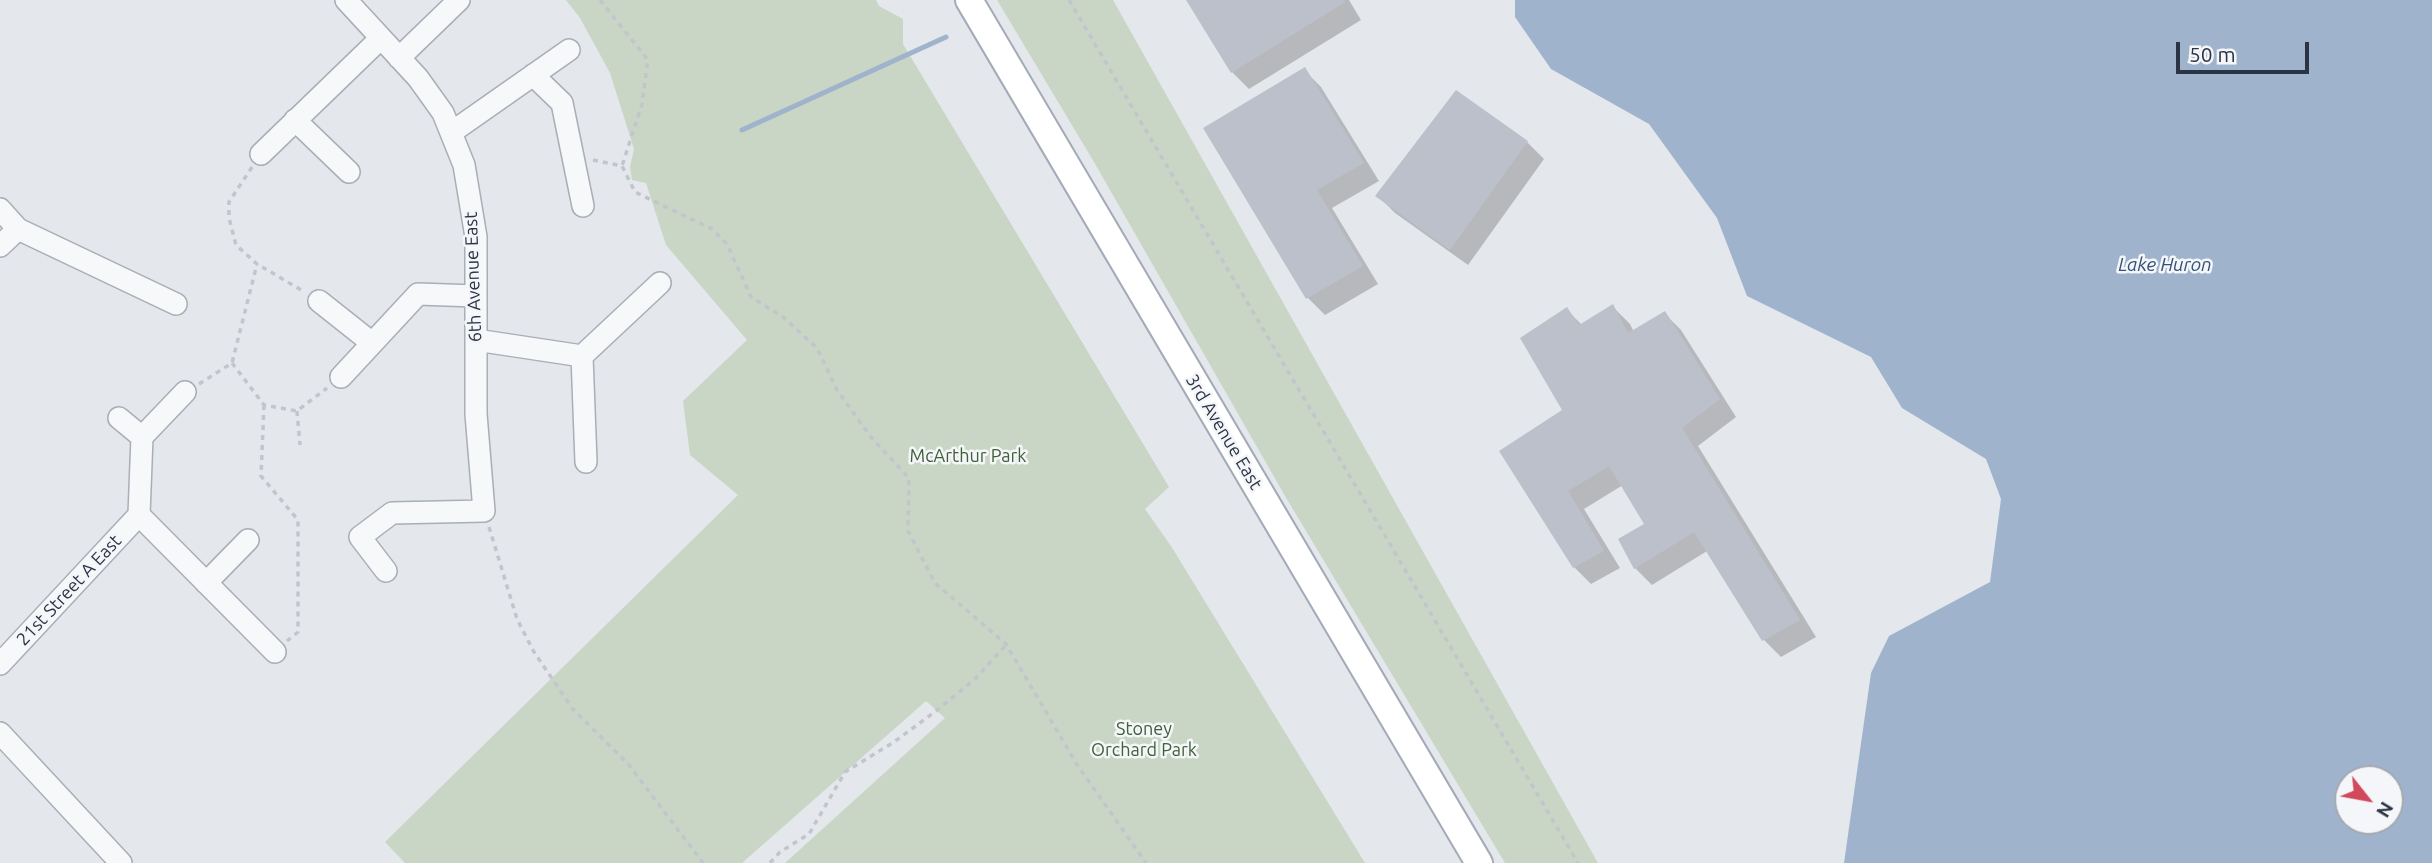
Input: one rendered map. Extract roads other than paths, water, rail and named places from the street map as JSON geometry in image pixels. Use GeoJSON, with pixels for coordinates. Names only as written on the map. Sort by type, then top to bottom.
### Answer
{"type":"FeatureCollection","features":[{"type":"Feature","properties":{"kind":"main road","name":"3rd Avenue East"},"geometry":{"type":"LineString","coordinates":[[969,0],[1479,863]]}},
{"type":"Feature","properties":{"kind":"street","name":"6th Avenue East"},"geometry":{"type":"LineString","coordinates":[[346,0],[430,94],[452,132],[466,172],[476,237],[477,435],[484,511],[392,513],[360,537],[386,571]]}},
{"type":"Feature","properties":{"kind":"street"},"geometry":{"type":"LineString","coordinates":[[399,58],[459,0]]}},
{"type":"Feature","properties":{"kind":"street"},"geometry":{"type":"LineString","coordinates":[[261,153],[381,38]]}},
{"type":"Feature","properties":{"kind":"street"},"geometry":{"type":"LineString","coordinates":[[452,132],[569,50]]}},
{"type":"Feature","properties":{"kind":"street"},"geometry":{"type":"LineString","coordinates":[[533,75],[562,103],[583,206]]}},
{"type":"Feature","properties":{"kind":"street"},"geometry":{"type":"LineString","coordinates":[[295,120],[349,172]]}},
{"type":"Feature","properties":{"kind":"street"},"geometry":{"type":"LineString","coordinates":[[0,209],[18,229],[176,304]]}},
{"type":"Feature","properties":{"kind":"street"},"geometry":{"type":"LineString","coordinates":[[0,246],[18,229]]}},
{"type":"Feature","properties":{"kind":"street"},"geometry":{"type":"LineString","coordinates":[[586,462],[582,356],[660,283]]}},
{"type":"Feature","properties":{"kind":"street"},"geometry":{"type":"LineString","coordinates":[[341,377],[418,293],[476,296]]}},
{"type":"Feature","properties":{"kind":"street"},"geometry":{"type":"LineString","coordinates":[[319,301],[372,343]]}},
{"type":"Feature","properties":{"kind":"street"},"geometry":{"type":"LineString","coordinates":[[476,340],[582,356]]}},
{"type":"Feature","properties":{"kind":"street"},"geometry":{"type":"LineString","coordinates":[[185,392],[142,437],[139,515],[275,652]]}},
{"type":"Feature","properties":{"kind":"street"},"geometry":{"type":"LineString","coordinates":[[120,418],[142,437]]}},
{"type":"Feature","properties":{"kind":"street","name":"21st Street A East"},"geometry":{"type":"LineString","coordinates":[[0,664],[139,515]]}},
{"type":"Feature","properties":{"kind":"street"},"geometry":{"type":"LineString","coordinates":[[206,583],[248,540]]}},
{"type":"Feature","properties":{"kind":"street"},"geometry":{"type":"LineString","coordinates":[[0,733],[121,863]]}},
{"type":"Feature","properties":{"kind":"water","name":"Lake Huron"},"geometry":{"type":"Polygon","coordinates":[[[1515,0],[2432,0],[2432,863],[1844,863],[1871,673],[1889,636],[1990,582],[2001,499],[1986,459],[1902,408],[1871,357],[1747,296],[1717,218],[1649,124],[1551,69],[1515,17],[1515,0]]]}},
{"type":"Feature","properties":{"kind":"waterway"},"geometry":{"type":"LineString","coordinates":[[742,130],[946,37]]}},
{"type":"Feature","properties":{"kind":"park label","name":"McArthur Park"},"geometry":{"type":"Point","coordinates":[968,456]}},
{"type":"Feature","properties":{"kind":"park label","name":"Stoney Orchard Park"},"geometry":{"type":"Point","coordinates":[1144,739]}}]}
